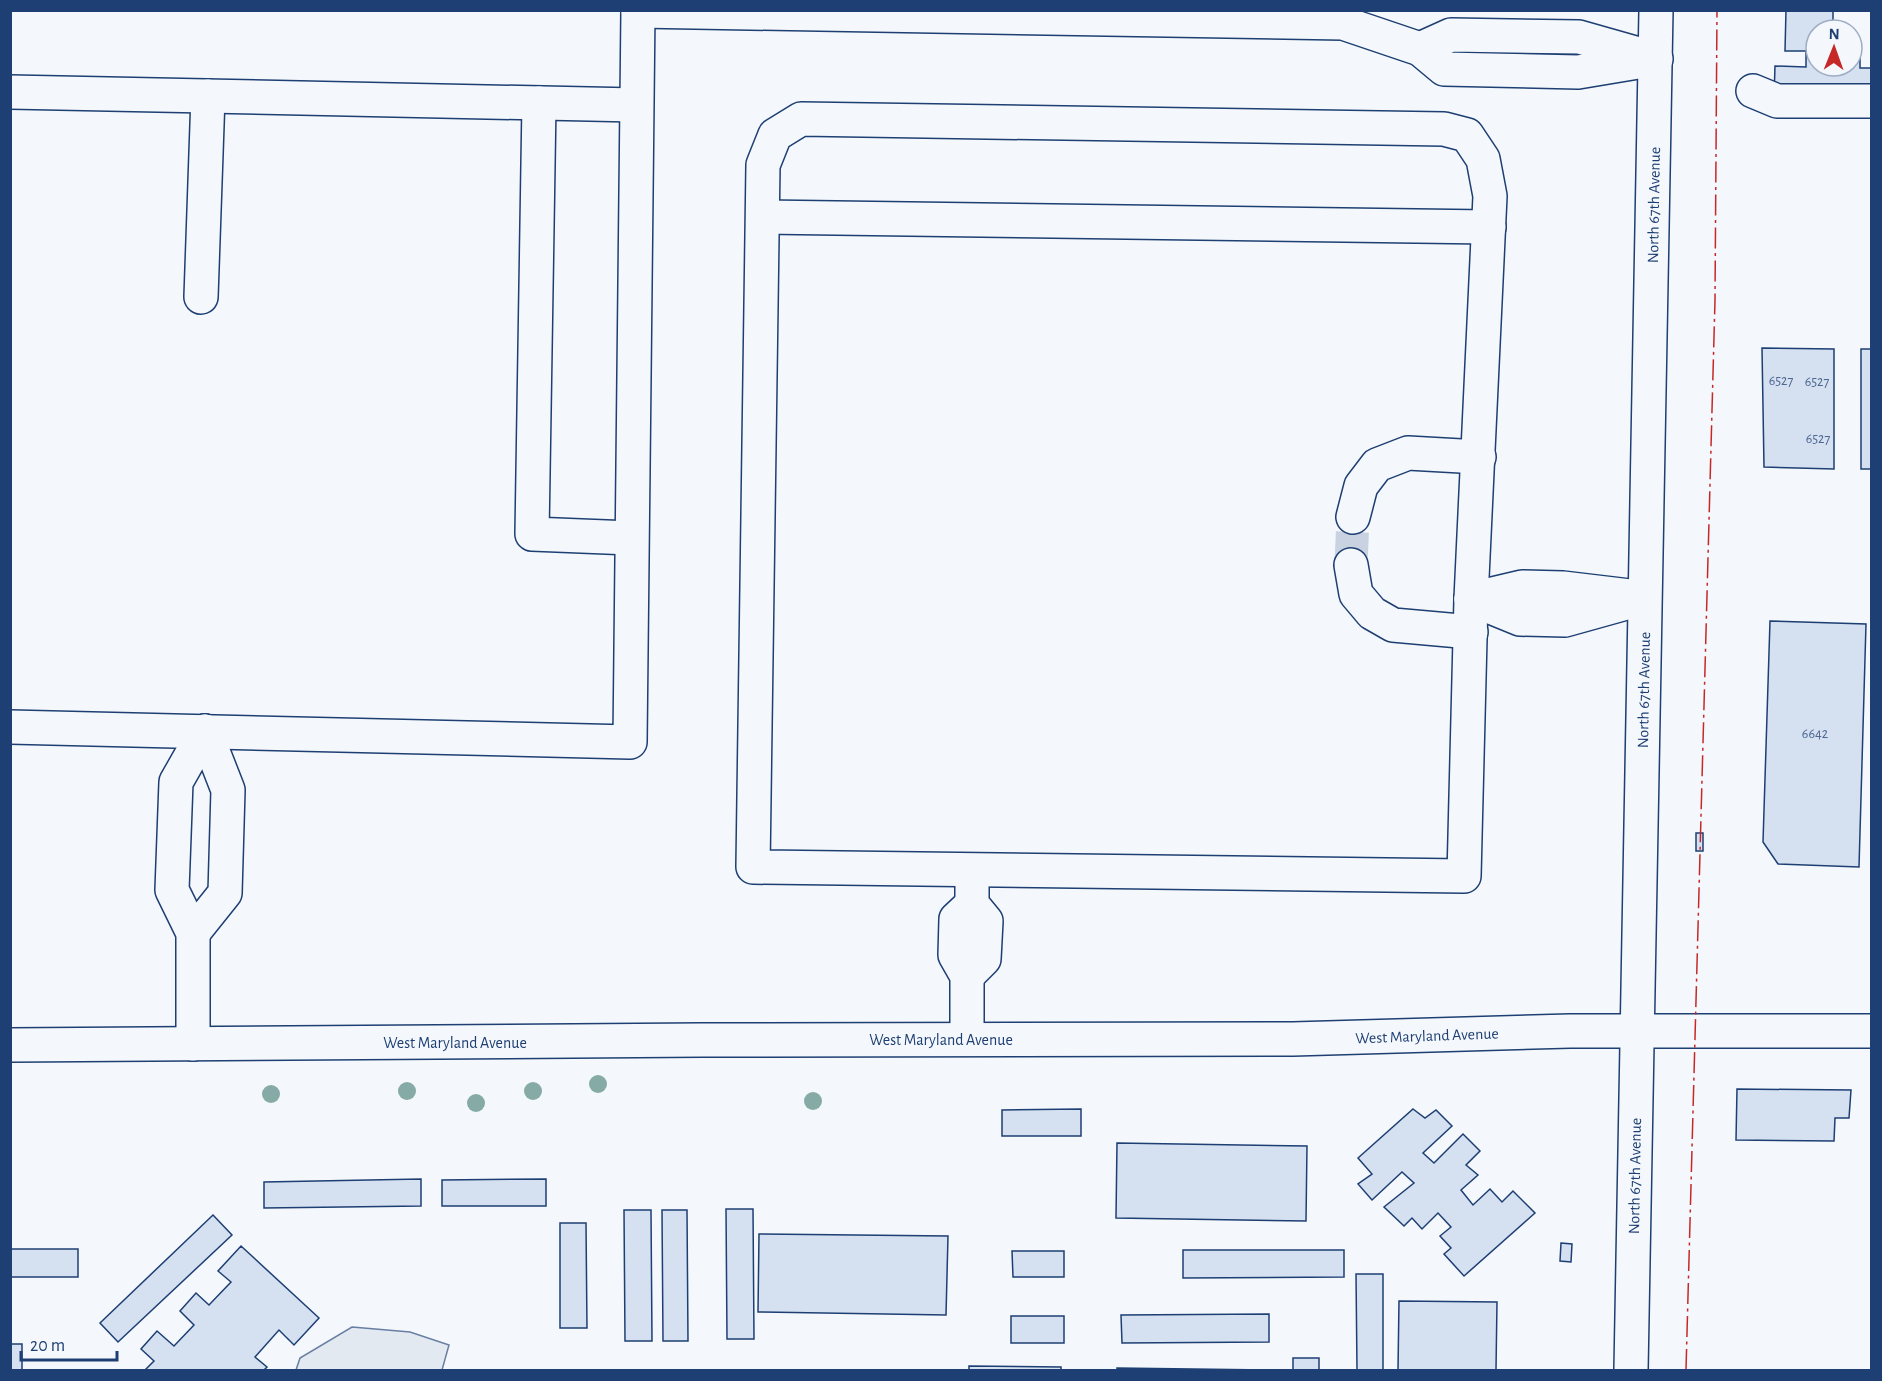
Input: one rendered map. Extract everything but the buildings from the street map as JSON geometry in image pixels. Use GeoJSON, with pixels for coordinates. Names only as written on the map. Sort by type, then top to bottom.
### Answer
{"type":"FeatureCollection","features":[{"type":"Feature","properties":{"kind":"street","name":"North 67th Avenue"},"geometry":{"type":"LineString","coordinates":[[1631,1371],[1656,10]]}},
{"type":"Feature","properties":{"kind":"street"},"geometry":{"type":"LineString","coordinates":[[10,727],[630,742],[638,11],[1343,16],[1420,49],[1450,35],[1579,37],[1656,59]]}},
{"type":"Feature","properties":{"kind":"street"},"geometry":{"type":"LineString","coordinates":[[1753,91],[1777,101],[1872,101]]}},
{"type":"Feature","properties":{"kind":"street"},"geometry":{"type":"LineString","coordinates":[[10,92],[636,105]]}},
{"type":"Feature","properties":{"kind":"street"},"geometry":{"type":"LineString","coordinates":[[201,297],[208,96]]}},
{"type":"Feature","properties":{"kind":"street"},"geometry":{"type":"LineString","coordinates":[[539,103],[531,534],[632,538]]}},
{"type":"Feature","properties":{"kind":"street"},"geometry":{"type":"LineString","coordinates":[[801,119],[1444,129],[1467,135],[1483,159],[1490,196],[1471,599],[1464,876],[753,867],[763,217],[763,165],[775,135],[801,119]]}},
{"type":"Feature","properties":{"kind":"street"},"geometry":{"type":"LineString","coordinates":[[763,217],[1489,227]]}},
{"type":"Feature","properties":{"kind":"street"},"geometry":{"type":"LineString","coordinates":[[1353,517],[1361,486],[1377,465],[1408,453],[1479,457]]}},
{"type":"Feature","properties":{"kind":"street"},"geometry":{"type":"LineString","coordinates":[[1351,565],[1356,594],[1372,613],[1393,625],[1471,632]]}},
{"type":"Feature","properties":{"kind":"street"},"geometry":{"type":"LineString","coordinates":[[1471,599],[1520,619],[1565,620],[1644,598]]}},
{"type":"Feature","properties":{"kind":"street"},"geometry":{"type":"LineString","coordinates":[[193,1044],[193,933],[172,890],[176,782],[205,731]]}},
{"type":"Feature","properties":{"kind":"street"},"geometry":{"type":"LineString","coordinates":[[193,933],[225,893],[228,790],[205,731]]}},
{"type":"Feature","properties":{"kind":"street"},"geometry":{"type":"LineString","coordinates":[[967,1039],[967,976],[984,959],[986,921],[972,904],[973,870]]}},
{"type":"Feature","properties":{"kind":"street","name":"West Maryland Avenue"},"geometry":{"type":"LineString","coordinates":[[10,1045],[1293,1039],[1488,1032],[1872,1031]]}},
{"type":"Feature","properties":{"kind":"shaded area"},"geometry":{"type":"Polygon","coordinates":[[[352,1327],[410,1332],[449,1345],[442,1370],[296,1370],[300,1358],[352,1327]]]}},
{"type":"Feature","properties":{"kind":"tunnel"},"geometry":{"type":"LineString","coordinates":[[1351,565],[1353,517]]}},
{"type":"Feature","properties":{"kind":"power"},"geometry":{"type":"LineString","coordinates":[[1686,1370],[1715,300],[1717,10]]}}]}
